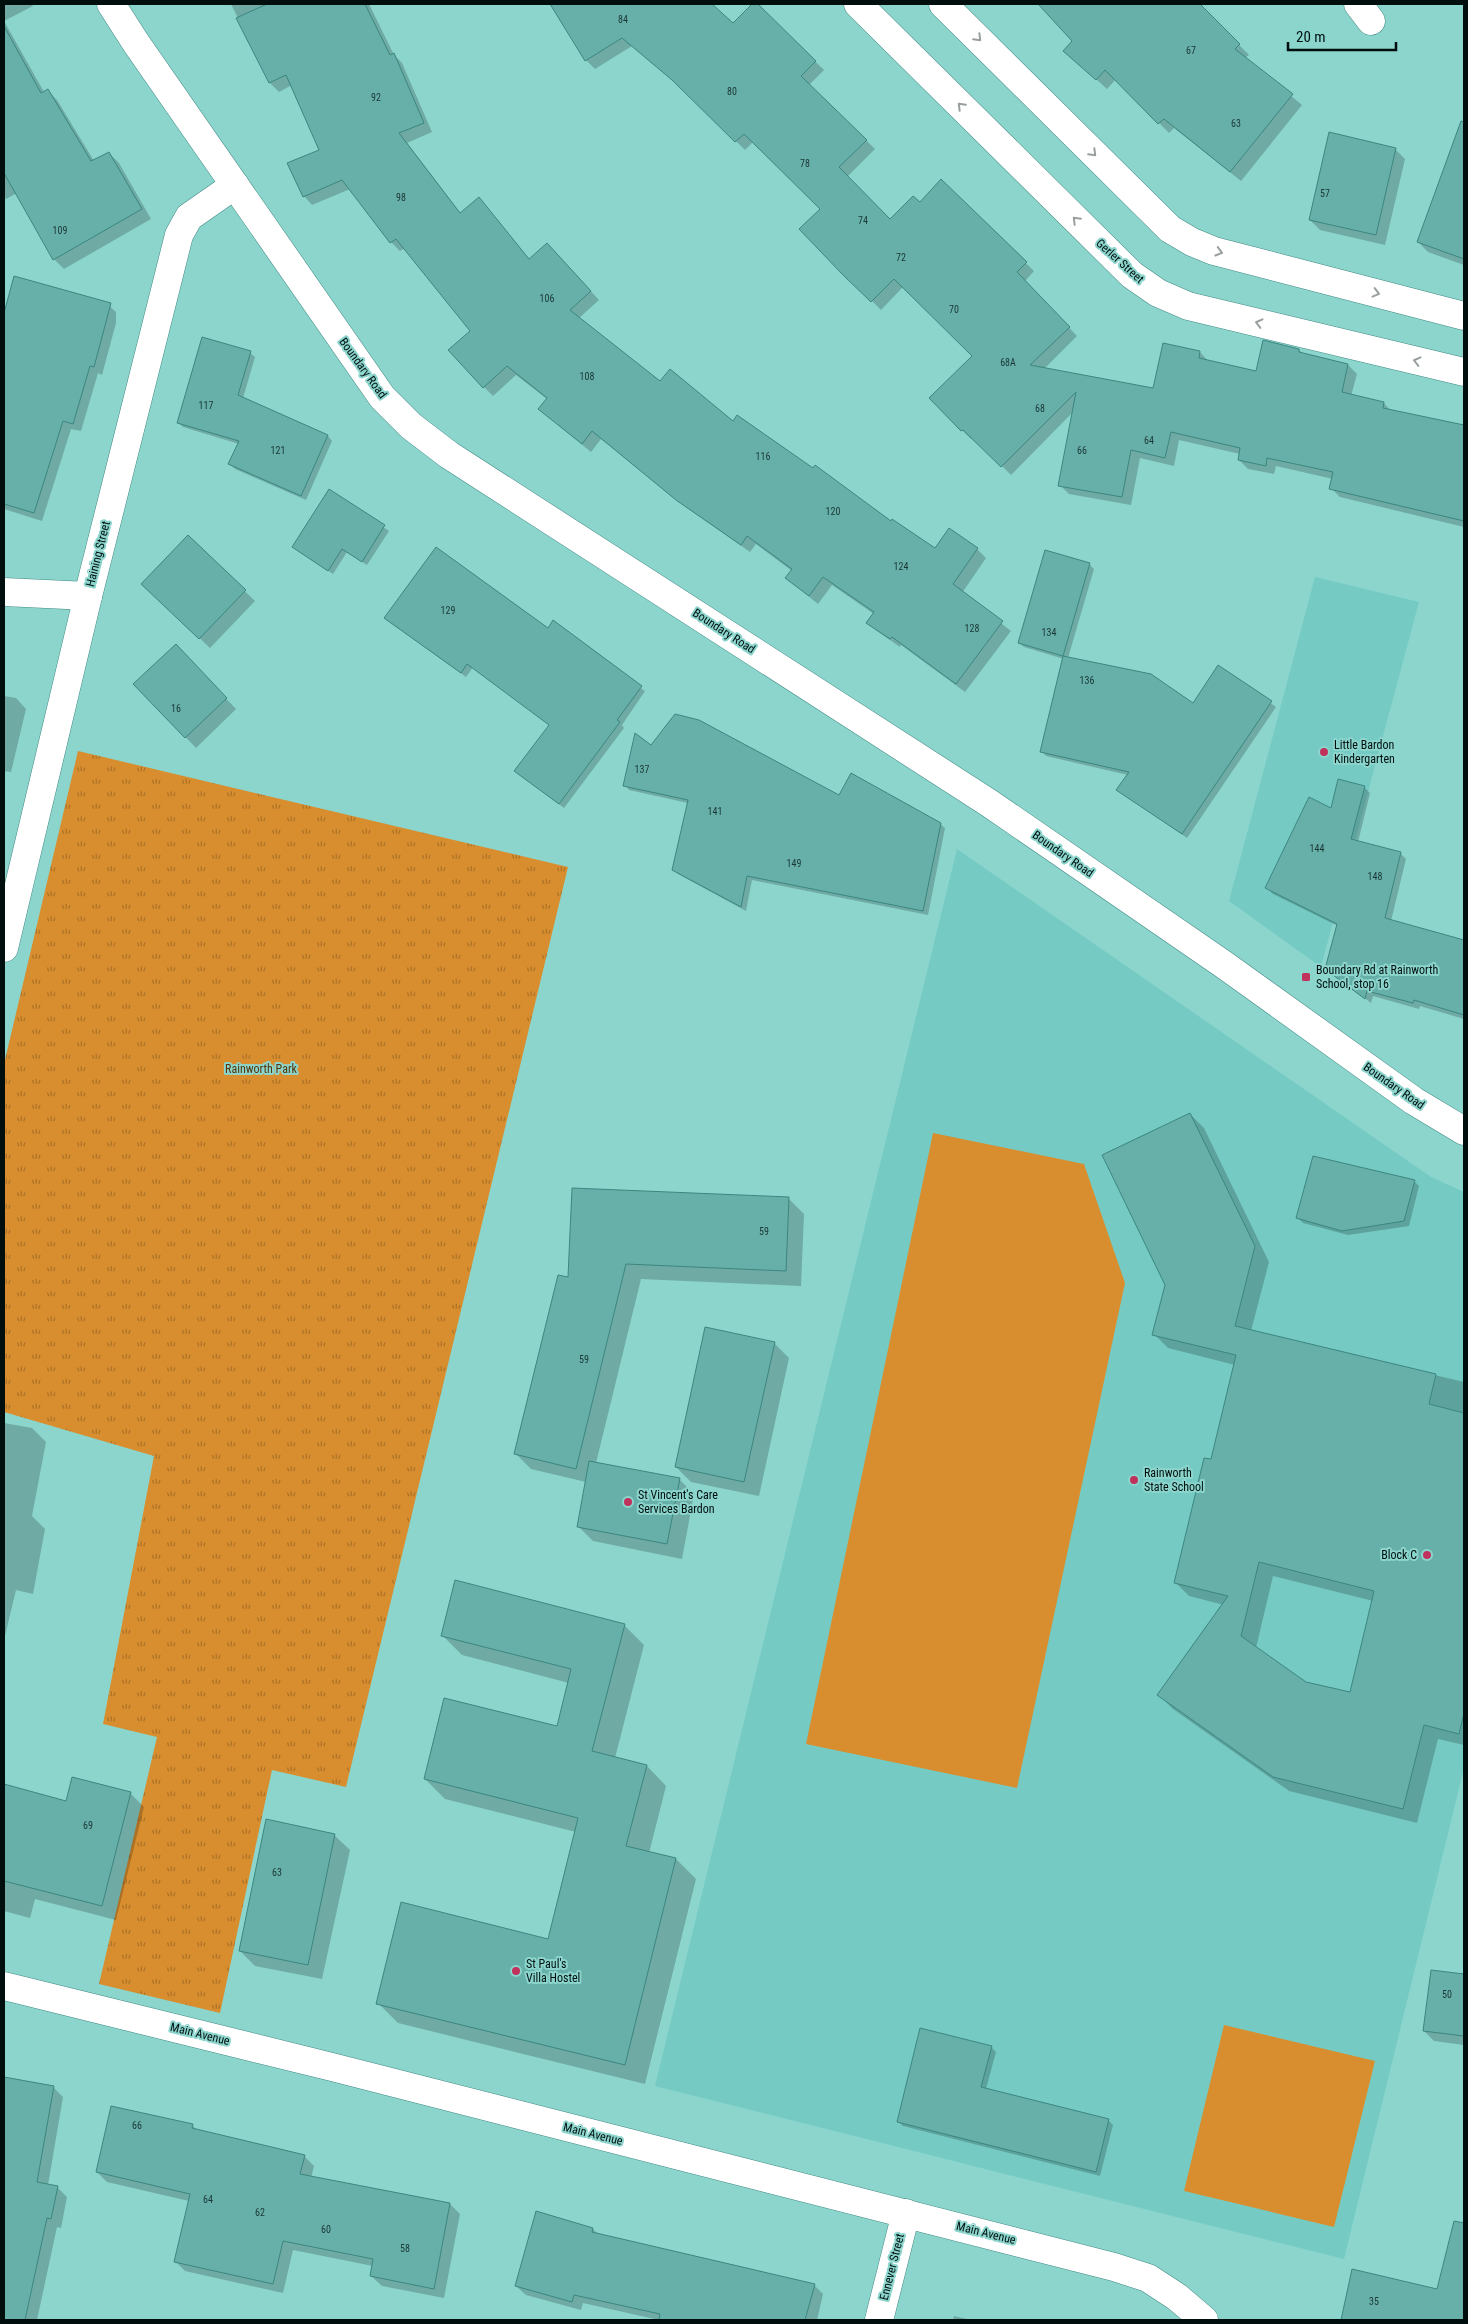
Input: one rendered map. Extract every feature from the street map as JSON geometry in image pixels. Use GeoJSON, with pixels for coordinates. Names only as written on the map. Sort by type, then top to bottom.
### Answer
{"type":"FeatureCollection","features":[{"type":"Feature","properties":{"kind":"street","name":"Boundary Road"},"geometry":{"type":"LineString","coordinates":[[111,4],[382,397],[419,432],[449,455],[989,803],[1223,964],[1414,1100],[1464,1131]]}},
{"type":"Feature","properties":{"kind":"street","name":"Gerler Street"},"geometry":{"type":"LineString","coordinates":[[858,4],[1132,275],[1158,293],[1188,306],[1464,372]]}},
{"type":"Feature","properties":{"kind":"street"},"geometry":{"type":"LineString","coordinates":[[943,4],[1170,229],[1192,242],[1214,251],[1464,316]]}},
{"type":"Feature","properties":{"kind":"street","name":"Haining Street"},"geometry":{"type":"LineString","coordinates":[[4,948],[88,596],[178,235],[189,217],[235,185]]}},
{"type":"Feature","properties":{"kind":"street"},"geometry":{"type":"LineString","coordinates":[[4,592],[88,596]]}},
{"type":"Feature","properties":{"kind":"street","name":"Main Avenue"},"geometry":{"type":"LineString","coordinates":[[4,1986],[1114,2267],[1148,2278],[1176,2297],[1204,2320]]}},
{"type":"Feature","properties":{"kind":"street","name":"Ennever Street"},"geometry":{"type":"LineString","coordinates":[[879,2320],[906,2213]]}},
{"type":"Feature","properties":{"kind":"shaded area","name":"Little Bardon Kindergarten"},"geometry":{"type":"Polygon","coordinates":[[[1315,577],[1419,602],[1321,967],[1229,901],[1315,577]]]}},
{"type":"Feature","properties":{"kind":"shaded area","name":"Rainworth State School"},"geometry":{"type":"Polygon","coordinates":[[[957,849],[1431,1177],[1464,1192],[1464,1768],[1344,2259],[655,2086],[957,849]]]}},
{"type":"Feature","properties":{"kind":"green space","name":"Rainworth Park"},"geometry":{"type":"Polygon","coordinates":[[[78,751],[568,867],[346,1787],[272,1770],[220,2013],[99,1984],[157,1737],[103,1724],[154,1456],[4,1412],[4,1064],[78,751]]]}},
{"type":"Feature","properties":{"kind":"green space"},"geometry":{"type":"Polygon","coordinates":[[[933,1133],[1084,1164],[1125,1283],[1017,1788],[806,1744],[933,1133]]]}},
{"type":"Feature","properties":{"kind":"green space"},"geometry":{"type":"Polygon","coordinates":[[[1224,2025],[1375,2061],[1334,2227],[1184,2191],[1224,2025]]]}},
{"type":"Feature","properties":{"kind":"building"},"geometry":{"type":"Polygon","coordinates":[[[267,4],[365,4],[390,55],[394,53],[424,123],[399,133],[460,213],[479,197],[529,259],[547,243],[591,291],[570,310],[660,381],[670,369],[733,421],[737,415],[813,468],[815,465],[891,521],[892,519],[935,548],[949,528],[978,548],[953,584],[1003,621],[956,684],[892,637],[890,639],[866,623],[874,612],[823,577],[809,596],[785,578],[792,569],[747,536],[741,545],[676,500],[592,431],[582,444],[538,409],[547,398],[507,366],[483,388],[448,350],[470,331],[396,239],[390,243],[342,180],[303,197],[287,163],[319,150],[286,75],[269,83],[236,18],[267,4]]]}},
{"type":"Feature","properties":{"kind":"building"},"geometry":{"type":"Polygon","coordinates":[[[550,4],[712,4],[733,23],[752,4],[758,4],[816,61],[801,76],[867,140],[839,167],[890,219],[913,196],[920,202],[941,179],[1027,262],[1017,272],[1070,327],[1030,365],[1153,388],[1163,343],[1200,351],[1199,358],[1256,371],[1263,340],[1299,349],[1299,352],[1348,364],[1342,392],[1384,402],[1383,408],[1464,425],[1464,521],[1329,489],[1333,472],[1267,458],[1266,466],[1238,460],[1240,448],[1171,432],[1165,458],[1131,450],[1122,497],[1058,486],[1076,392],[1001,467],[963,430],[961,431],[929,398],[972,356],[894,279],[871,302],[843,275],[799,229],[820,209],[744,134],[735,142],[672,80],[622,38],[585,61],[550,4]]]}},
{"type":"Feature","properties":{"kind":"building"},"geometry":{"type":"Polygon","coordinates":[[[1038,4],[1200,4],[1240,44],[1235,49],[1293,94],[1230,172],[1164,119],[1158,124],[1105,70],[1096,80],[1063,51],[1072,41],[1038,4]]]}},
{"type":"Feature","properties":{"kind":"building"},"geometry":{"type":"Polygon","coordinates":[[[4,26],[41,93],[48,89],[91,161],[109,152],[142,209],[53,260],[4,173],[4,26]]]}},
{"type":"Feature","properties":{"kind":"building"},"geometry":{"type":"Polygon","coordinates":[[[1461,121],[1464,122],[1464,259],[1417,242],[1461,121]]]}},
{"type":"Feature","properties":{"kind":"building"},"geometry":{"type":"Polygon","coordinates":[[[1329,132],[1396,148],[1376,235],[1309,220],[1329,132]]]}},
{"type":"Feature","properties":{"kind":"building"},"geometry":{"type":"Polygon","coordinates":[[[14,276],[111,303],[94,367],[90,366],[73,424],[63,421],[34,513],[4,504],[4,313],[14,276]]]}},
{"type":"Feature","properties":{"kind":"building"},"geometry":{"type":"Polygon","coordinates":[[[202,337],[251,351],[238,395],[328,435],[301,496],[228,464],[239,441],[177,423],[202,337]]]}},
{"type":"Feature","properties":{"kind":"building"},"geometry":{"type":"Polygon","coordinates":[[[329,489],[385,525],[362,562],[342,549],[328,571],[292,547],[329,489]]]}},
{"type":"Feature","properties":{"kind":"building"},"geometry":{"type":"Polygon","coordinates":[[[188,535],[246,590],[199,639],[141,584],[188,535]]]}},
{"type":"Feature","properties":{"kind":"building"},"geometry":{"type":"Polygon","coordinates":[[[436,547],[548,628],[553,620],[642,686],[617,720],[620,722],[559,804],[514,771],[549,725],[467,664],[461,673],[384,618],[436,547]]]}},
{"type":"Feature","properties":{"kind":"building"},"geometry":{"type":"Polygon","coordinates":[[[1045,550],[1090,563],[1063,656],[1018,643],[1045,550]]]}},
{"type":"Feature","properties":{"kind":"building"},"geometry":{"type":"Polygon","coordinates":[[[176,644],[227,698],[185,738],[133,684],[176,644]]]}},
{"type":"Feature","properties":{"kind":"building"},"geometry":{"type":"Polygon","coordinates":[[[1063,656],[1151,674],[1193,703],[1218,665],[1272,701],[1182,834],[1116,790],[1129,772],[1040,752],[1063,656]]]}},
{"type":"Feature","properties":{"kind":"building"},"geometry":{"type":"Polygon","coordinates":[[[675,714],[699,720],[839,795],[851,773],[941,823],[923,911],[747,876],[741,907],[672,870],[688,800],[623,786],[635,733],[651,745],[675,714]]]}},
{"type":"Feature","properties":{"kind":"building"},"geometry":{"type":"Polygon","coordinates":[[[1338,779],[1365,786],[1351,839],[1401,852],[1385,918],[1464,940],[1464,1015],[1414,1000],[1413,1003],[1367,991],[1365,999],[1325,969],[1337,924],[1265,888],[1309,797],[1331,808],[1338,779]]]}},
{"type":"Feature","properties":{"kind":"building","name":"Rainworth State School"},"geometry":{"type":"Polygon","coordinates":[[[1190,1113],[1255,1246],[1235,1326],[1436,1374],[1429,1404],[1464,1413],[1464,1713],[1459,1734],[1424,1725],[1403,1809],[1273,1777],[1157,1695],[1228,1596],[1174,1583],[1204,1458],[1211,1459],[1236,1355],[1152,1335],[1165,1285],[1102,1155],[1190,1113]],[[1259,1562],[1241,1636],[1306,1682],[1350,1692],[1374,1591],[1259,1562]]]}},
{"type":"Feature","properties":{"kind":"building"},"geometry":{"type":"Polygon","coordinates":[[[1313,1156],[1415,1180],[1404,1221],[1342,1231],[1296,1218],[1313,1156]]]}},
{"type":"Feature","properties":{"kind":"building"},"geometry":{"type":"Polygon","coordinates":[[[572,1188],[789,1197],[786,1271],[626,1264],[576,1469],[514,1454],[558,1275],[568,1277],[572,1188]]]}},
{"type":"Feature","properties":{"kind":"building"},"geometry":{"type":"Polygon","coordinates":[[[705,1327],[775,1342],[744,1482],[675,1467],[705,1327]]]}},
{"type":"Feature","properties":{"kind":"building","name":"St Vincent's Care Services Bardon"},"geometry":{"type":"Polygon","coordinates":[[[589,1461],[680,1478],[667,1544],[577,1527],[589,1461]]]}},
{"type":"Feature","properties":{"kind":"building"},"geometry":{"type":"Polygon","coordinates":[[[455,1580],[625,1624],[592,1751],[647,1765],[626,1846],[676,1858],[625,2065],[376,2004],[401,1902],[548,1939],[578,1818],[424,1779],[444,1698],[557,1726],[571,1669],[441,1636],[455,1580]]]}},
{"type":"Feature","properties":{"kind":"building"},"geometry":{"type":"Polygon","coordinates":[[[72,1777],[131,1792],[102,1906],[4,1881],[4,1784],[66,1801],[72,1777]]]}},
{"type":"Feature","properties":{"kind":"building"},"geometry":{"type":"Polygon","coordinates":[[[266,1819],[335,1834],[308,1965],[239,1951],[266,1819]]]}},
{"type":"Feature","properties":{"kind":"building"},"geometry":{"type":"Polygon","coordinates":[[[1431,1970],[1464,1974],[1464,2036],[1423,2031],[1431,1970]]]}},
{"type":"Feature","properties":{"kind":"building"},"geometry":{"type":"Polygon","coordinates":[[[920,2028],[992,2046],[981,2087],[1109,2119],[1096,2172],[897,2122],[920,2028]]]}},
{"type":"Feature","properties":{"kind":"building"},"geometry":{"type":"Polygon","coordinates":[[[4,2077],[54,2086],[37,2182],[58,2186],[51,2219],[47,2218],[25,2320],[4,2320],[4,2077]]]}},
{"type":"Feature","properties":{"kind":"building"},"geometry":{"type":"Polygon","coordinates":[[[111,2106],[193,2124],[192,2128],[305,2155],[300,2174],[450,2203],[434,2289],[370,2276],[373,2259],[283,2241],[273,2284],[174,2262],[190,2194],[96,2172],[111,2106]]]}},
{"type":"Feature","properties":{"kind":"building"},"geometry":{"type":"Polygon","coordinates":[[[536,2211],[593,2228],[592,2232],[815,2284],[805,2320],[659,2320],[660,2314],[574,2295],[572,2302],[515,2286],[536,2211]]]}},
{"type":"Feature","properties":{"kind":"building"},"geometry":{"type":"Polygon","coordinates":[[[1454,2221],[1464,2223],[1464,2320],[1341,2320],[1352,2269],[1437,2289],[1454,2221]]]}},
{"type":"Feature","properties":{"kind":"place","name":"Little Bardon Kindergarten"},"geometry":{"type":"Point","coordinates":[1324,752]}},
{"type":"Feature","properties":{"kind":"place","name":"Boundary Rd at Rainworth School, stop 16"},"geometry":{"type":"Point","coordinates":[1306,977]}},
{"type":"Feature","properties":{"kind":"place","name":"Rainworth State School"},"geometry":{"type":"Point","coordinates":[1134,1480]}},
{"type":"Feature","properties":{"kind":"place","name":"St Vincent's Care Services Bardon"},"geometry":{"type":"Point","coordinates":[628,1502]}},
{"type":"Feature","properties":{"kind":"place","name":"Block C"},"geometry":{"type":"Point","coordinates":[1427,1555]}},
{"type":"Feature","properties":{"kind":"place","name":"St Paul's Villa Hostel"},"geometry":{"type":"Point","coordinates":[516,1971]}}]}
